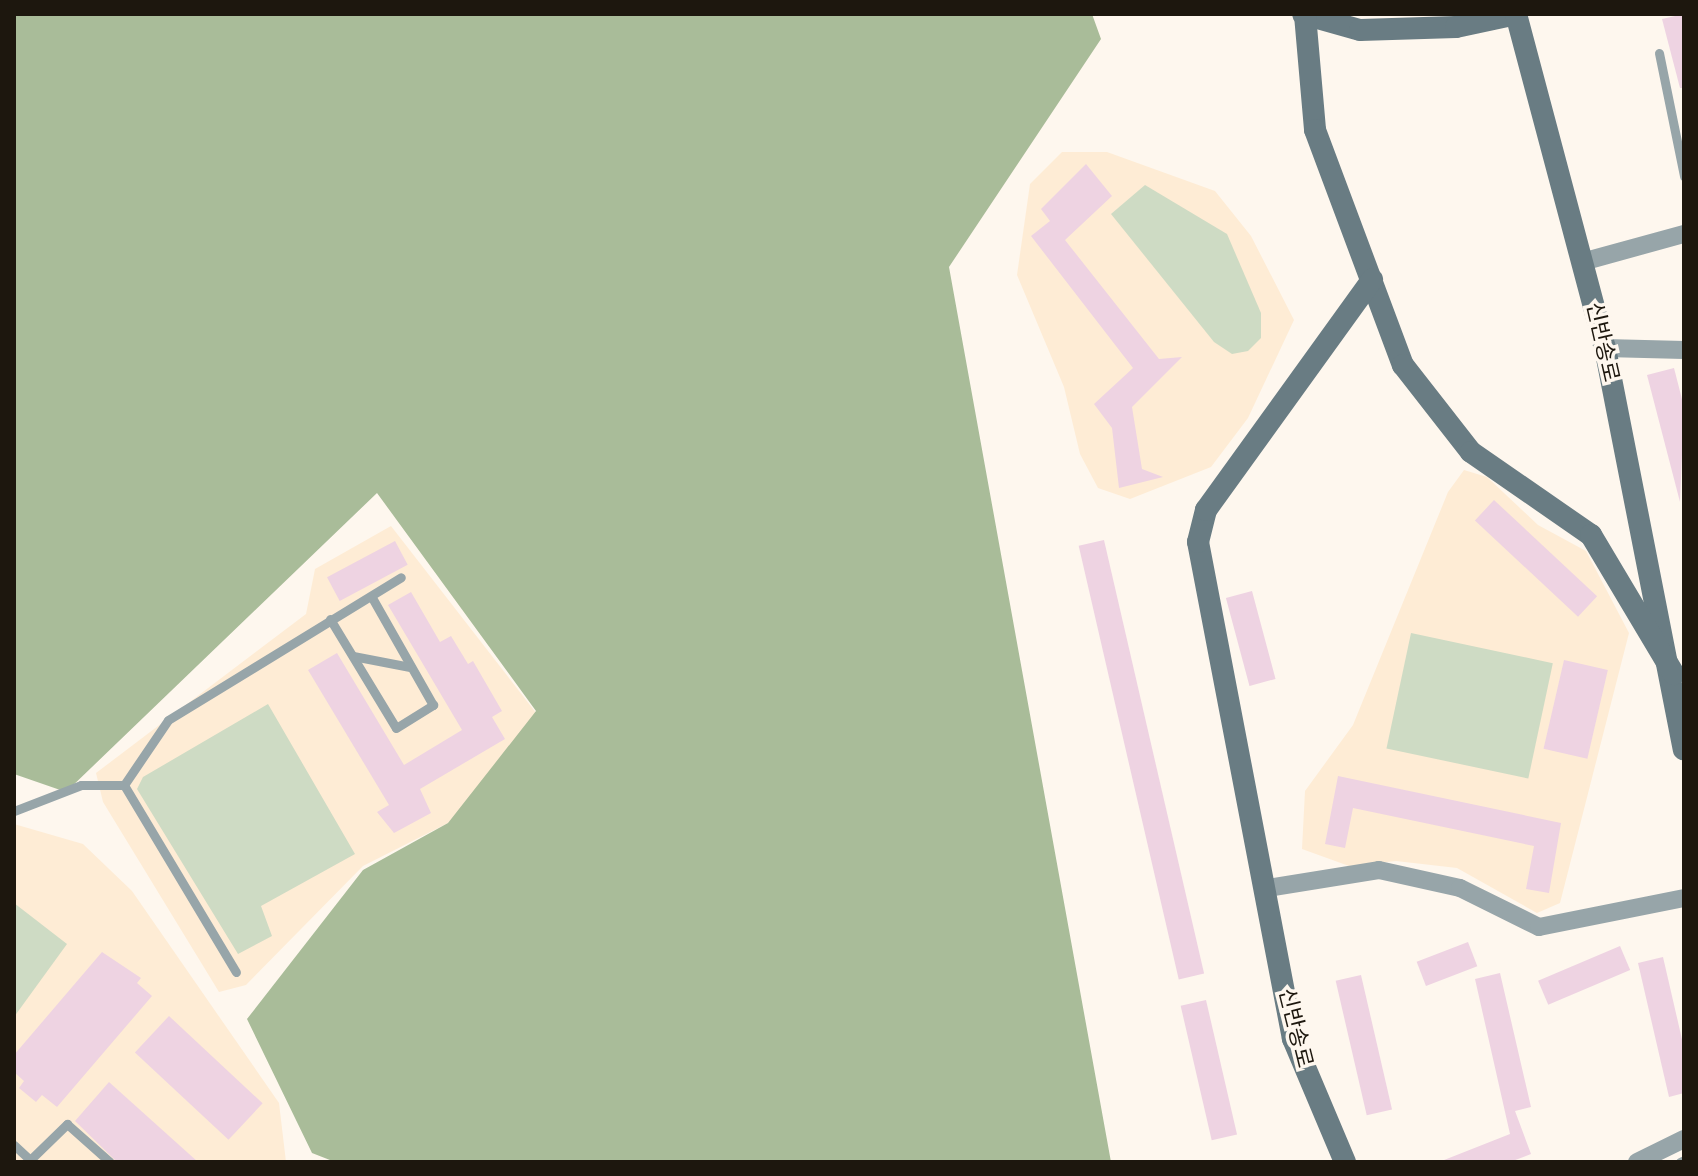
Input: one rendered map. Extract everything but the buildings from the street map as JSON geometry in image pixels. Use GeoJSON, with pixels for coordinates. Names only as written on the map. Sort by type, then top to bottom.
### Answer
{"type":"FeatureCollection","features":[{"type":"Feature","properties":{"kind":"main road"},"geometry":{"type":"LineString","coordinates":[[1304,14],[1360,30],[1505,15]]}},
{"type":"Feature","properties":{"kind":"main road","name":"신반송로"},"geometry":{"type":"LineString","coordinates":[[1304,14],[1315,130],[1403,365],[1471,452],[1591,535],[1679,678]]}},
{"type":"Feature","properties":{"kind":"main road","name":"신반송로"},"geometry":{"type":"LineString","coordinates":[[1505,15],[1582,262],[1605,348],[1679,678],[1684,749]]}},
{"type":"Feature","properties":{"kind":"main road","name":"신반송로"},"geometry":{"type":"LineString","coordinates":[[1345,1162],[1293,1039],[1267,888],[1198,542],[1206,510],[1372,280]]}},
{"type":"Feature","properties":{"kind":"street"},"geometry":{"type":"LineString","coordinates":[[1582,262],[1684,234]]}},
{"type":"Feature","properties":{"kind":"street"},"geometry":{"type":"LineString","coordinates":[[1605,348],[1684,350]]}},
{"type":"Feature","properties":{"kind":"street"},"geometry":{"type":"LineString","coordinates":[[1267,888],[1379,870],[1460,888],[1539,927],[1684,898]]}},
{"type":"Feature","properties":{"kind":"street"},"geometry":{"type":"LineString","coordinates":[[1637,1162],[1684,1139]]}},
{"type":"Feature","properties":{"kind":"lane"},"geometry":{"type":"LineString","coordinates":[[1659,53],[1684,176]]}},
{"type":"Feature","properties":{"kind":"lane"},"geometry":{"type":"LineString","coordinates":[[124,785],[168,720],[401,577]]}},
{"type":"Feature","properties":{"kind":"lane"},"geometry":{"type":"LineString","coordinates":[[330,619],[396,728],[433,705],[371,596]]}},
{"type":"Feature","properties":{"kind":"lane"},"geometry":{"type":"LineString","coordinates":[[353,656],[410,667]]}},
{"type":"Feature","properties":{"kind":"lane"},"geometry":{"type":"LineString","coordinates":[[14,811],[81,785],[124,785]]}},
{"type":"Feature","properties":{"kind":"lane"},"geometry":{"type":"LineString","coordinates":[[124,785],[236,972]]}},
{"type":"Feature","properties":{"kind":"lane"},"geometry":{"type":"LineString","coordinates":[[14,1145],[31,1161],[67,1124],[110,1162]]}},
{"type":"Feature","properties":{"kind":"shaded area"},"geometry":{"type":"Polygon","coordinates":[[[1062,152],[1107,152],[1215,191],[1251,236],[1294,320],[1248,418],[1211,467],[1130,499],[1098,488],[1080,454],[1064,387],[1017,275],[1030,184],[1062,152]]]}},
{"type":"Feature","properties":{"kind":"shaded area"},"geometry":{"type":"Polygon","coordinates":[[[1464,470],[1487,477],[1538,525],[1586,551],[1629,633],[1560,903],[1537,913],[1457,868],[1396,861],[1349,866],[1302,849],[1305,791],[1353,725],[1448,492],[1464,470]]]}},
{"type":"Feature","properties":{"kind":"shaded area"},"geometry":{"type":"Polygon","coordinates":[[[391,526],[540,718],[448,823],[363,866],[246,985],[219,992],[103,802],[96,773],[306,614],[315,569],[391,526]]]}},
{"type":"Feature","properties":{"kind":"shaded area"},"geometry":{"type":"Polygon","coordinates":[[[14,824],[83,844],[132,891],[279,1103],[286,1162],[14,1162],[14,824]]]}},
{"type":"Feature","properties":{"kind":"green space"},"geometry":{"type":"Polygon","coordinates":[[[14,14],[1092,14],[1101,39],[949,267],[1111,1162],[335,1162],[312,1153],[247,1019],[363,870],[448,823],[536,711],[377,493],[66,792],[14,774],[14,14]]]}},
{"type":"Feature","properties":{"kind":"green space"},"geometry":{"type":"Polygon","coordinates":[[[1145,185],[1227,234],[1261,313],[1261,338],[1248,351],[1232,354],[1214,342],[1111,214],[1145,185]]]}},
{"type":"Feature","properties":{"kind":"green space"},"geometry":{"type":"Polygon","coordinates":[[[1411,633],[1553,663],[1528,779],[1386,748],[1411,633]]]}},
{"type":"Feature","properties":{"kind":"green space"},"geometry":{"type":"Polygon","coordinates":[[[268,704],[355,854],[261,906],[272,936],[238,954],[137,789],[143,777],[268,704]]]}},
{"type":"Feature","properties":{"kind":"green space"},"geometry":{"type":"Polygon","coordinates":[[[14,903],[67,944],[14,1017],[14,903]]]}}]}
